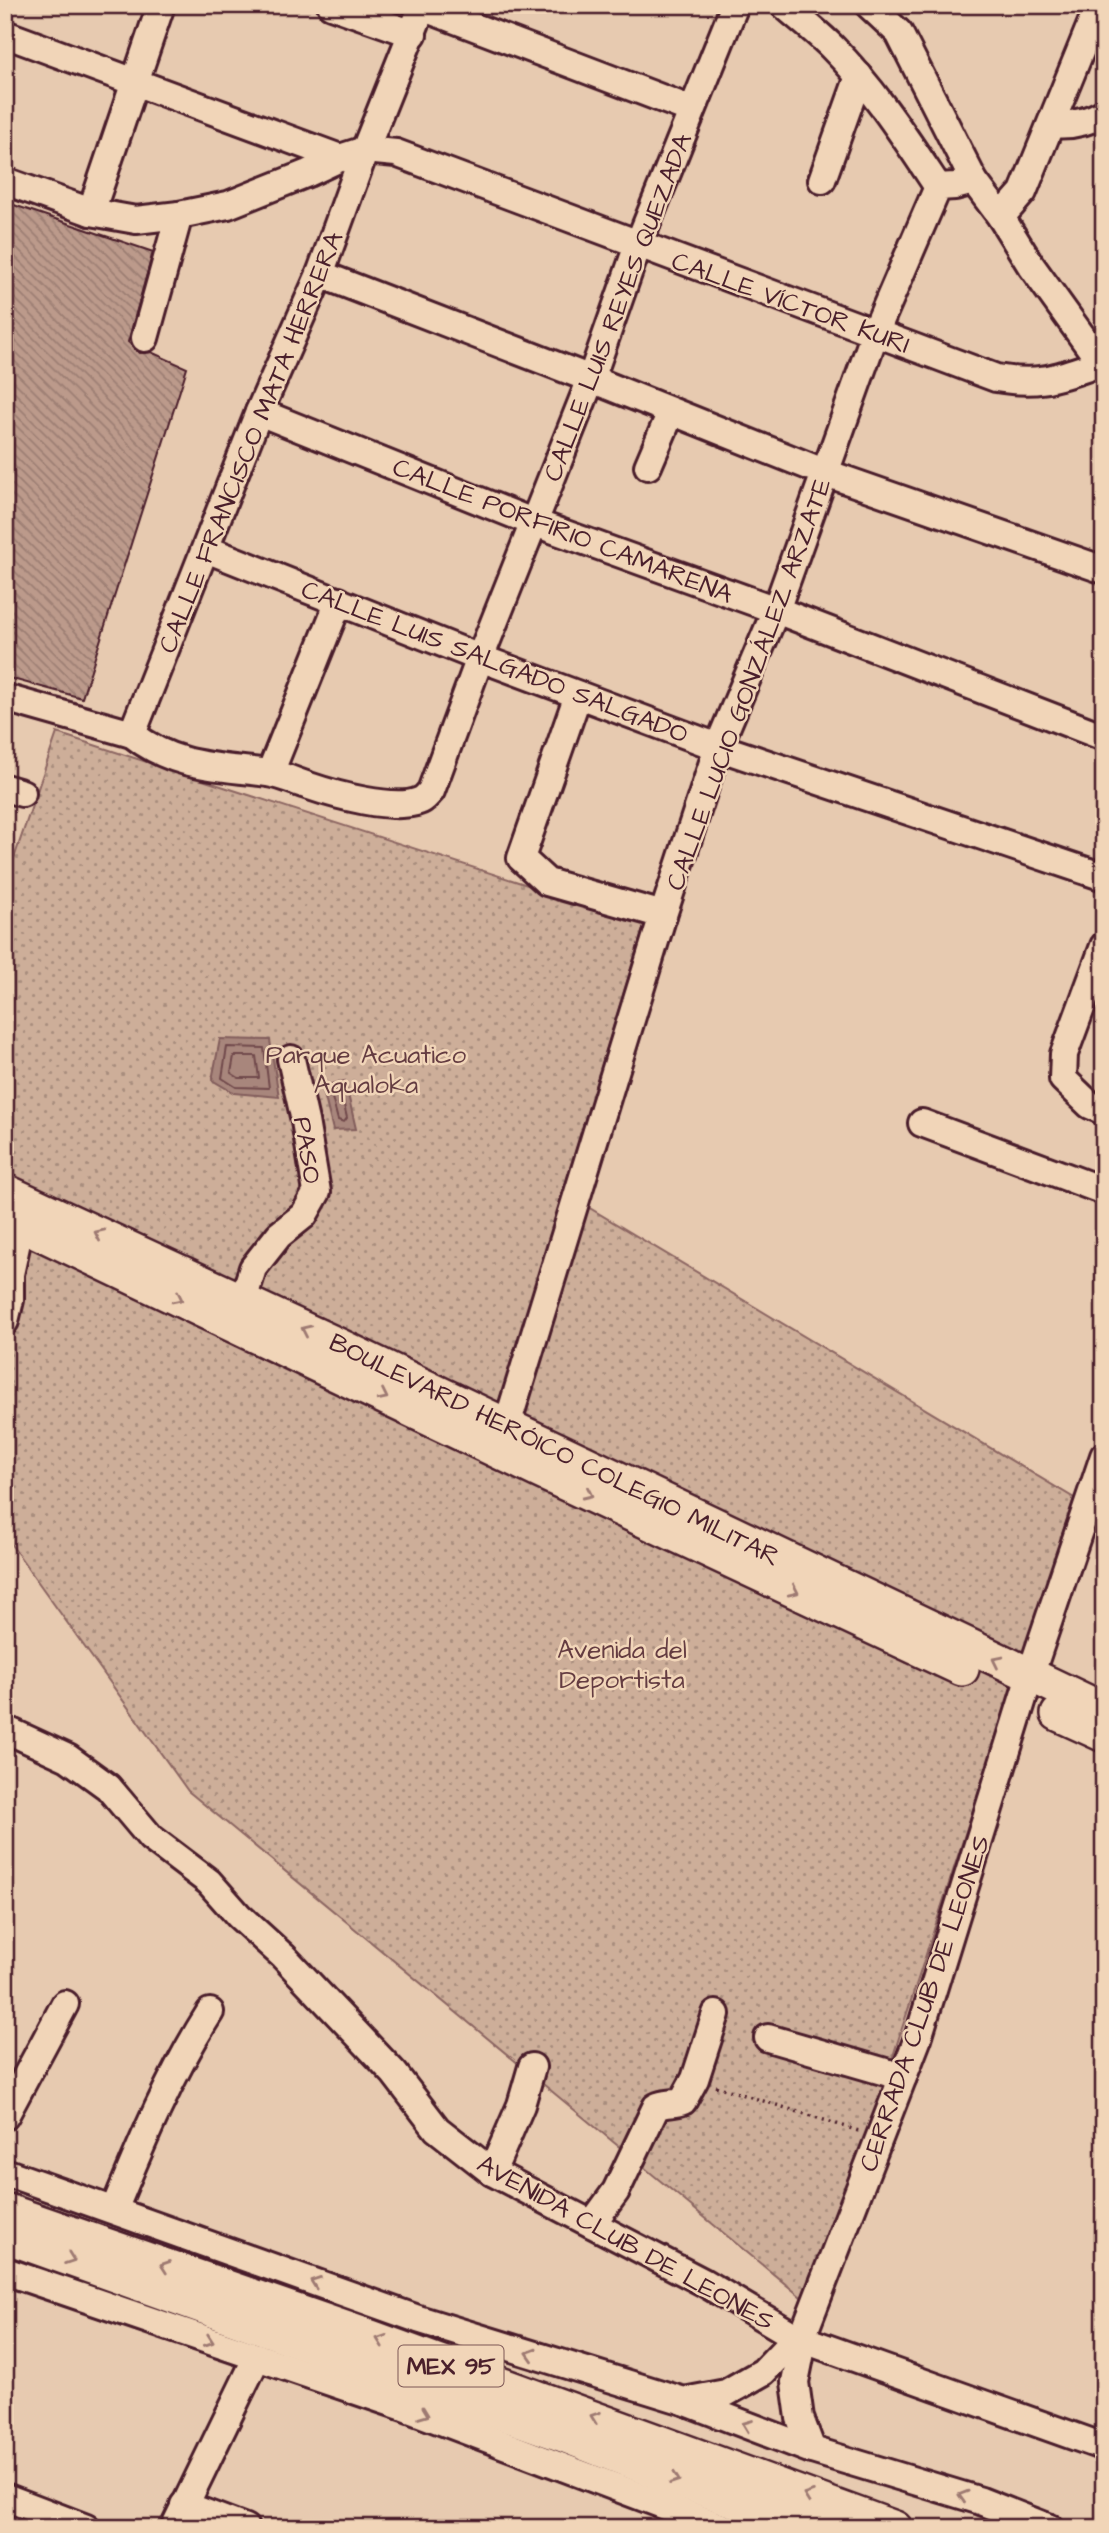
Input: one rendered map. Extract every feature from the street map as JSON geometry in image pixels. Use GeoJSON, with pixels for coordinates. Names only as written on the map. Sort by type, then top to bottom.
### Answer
{"type":"FeatureCollection","features":[{"type":"Feature","properties":{"kind":"main road","name":"BOULEVARD HERÓICO COLEGIO MILITAR"},"geometry":{"type":"LineString","coordinates":[[5,1191],[507,1425],[1027,1687],[1104,1735]]}},
{"type":"Feature","properties":{"kind":"main road","name":"BOULEVARD HERÓICO COLEGIO MILITAR"},"geometry":{"type":"LineString","coordinates":[[22,1224],[541,1472],[1027,1687],[1104,1710]]}},
{"type":"Feature","properties":{"kind":"main road","name":"MEX 95"},"geometry":{"type":"LineString","coordinates":[[5,2210],[371,2337],[895,2528]]}},
{"type":"Feature","properties":{"kind":"main road","name":"MEX 95"},"geometry":{"type":"LineString","coordinates":[[5,2236],[538,2426],[810,2528]]}},
{"type":"Feature","properties":{"kind":"street"},"geometry":{"type":"LineString","coordinates":[[91,212],[161,5]]}},
{"type":"Feature","properties":{"kind":"street"},"geometry":{"type":"LineString","coordinates":[[331,5],[413,34]]}},
{"type":"Feature","properties":{"kind":"street","name":"CALLE LUIS REYES QUEZADA"},"geometry":{"type":"LineString","coordinates":[[270,774],[360,800],[401,804],[421,801],[431,791],[480,658],[592,379],[638,245],[736,5]]}},
{"type":"Feature","properties":{"kind":"street"},"geometry":{"type":"LineString","coordinates":[[784,5],[832,47],[859,76],[938,187],[974,181]]}},
{"type":"Feature","properties":{"kind":"street"},"geometry":{"type":"LineString","coordinates":[[869,5],[899,33],[974,181],[1103,364]]}},
{"type":"Feature","properties":{"kind":"street"},"geometry":{"type":"LineString","coordinates":[[1001,218],[1023,192],[1099,5]]}},
{"type":"Feature","properties":{"kind":"street"},"geometry":{"type":"LineString","coordinates":[[423,6],[692,110]]}},
{"type":"Feature","properties":{"kind":"street","name":"CALLE FRANCISCO MATA HERRERA"},"geometry":{"type":"LineString","coordinates":[[132,734],[259,412],[320,274],[352,154],[413,34],[423,6]]}},
{"type":"Feature","properties":{"kind":"street","name":"CALLE VÍCTOR KURI"},"geometry":{"type":"LineString","coordinates":[[5,34],[352,154],[396,153],[996,378],[1026,383],[1052,380],[1103,364]]}},
{"type":"Feature","properties":{"kind":"street"},"geometry":{"type":"LineString","coordinates":[[822,180],[859,76]]}},
{"type":"Feature","properties":{"kind":"street"},"geometry":{"type":"LineString","coordinates":[[1052,124],[1063,125],[1092,119],[1104,113]]}},
{"type":"Feature","properties":{"kind":"street"},"geometry":{"type":"LineString","coordinates":[[5,181],[91,212],[136,220],[228,205],[352,154]]}},
{"type":"Feature","properties":{"kind":"street","name":"CALLE LUCIO GONZÁLEZ ARZATE"},"geometry":{"type":"LineString","coordinates":[[507,1425],[663,915],[718,747],[776,610],[875,333],[938,187]]}},
{"type":"Feature","properties":{"kind":"street"},"geometry":{"type":"LineString","coordinates":[[145,338],[179,215]]}},
{"type":"Feature","properties":{"kind":"street"},"geometry":{"type":"LineString","coordinates":[[320,274],[826,473],[1104,570]]}},
{"type":"Feature","properties":{"kind":"street","name":"CALLE PORFIRIO CAMARENA"},"geometry":{"type":"LineString","coordinates":[[259,412],[535,523],[776,610],[1104,737]]}},
{"type":"Feature","properties":{"kind":"street"},"geometry":{"type":"LineString","coordinates":[[648,466],[671,412]]}},
{"type":"Feature","properties":{"kind":"street","name":"CALLE LUIS SALGADO SALGADO"},"geometry":{"type":"LineString","coordinates":[[206,549],[480,658],[718,747],[1104,877]]}},
{"type":"Feature","properties":{"kind":"street"},"geometry":{"type":"LineString","coordinates":[[5,698],[132,734],[164,755],[192,763],[270,774],[339,601]]}},
{"type":"Feature","properties":{"kind":"street"},"geometry":{"type":"LineString","coordinates":[[578,695],[521,858],[547,882],[663,915]]}},
{"type":"Feature","properties":{"kind":"street"},"geometry":{"type":"LineString","coordinates":[[1104,946],[1064,1054],[1063,1079],[1090,1105],[1104,1111]]}},
{"type":"Feature","properties":{"kind":"street","name":"PASO"},"geometry":{"type":"LineString","coordinates":[[243,1300],[253,1268],[279,1236],[303,1215],[317,1192],[306,1121],[291,1059]]}},
{"type":"Feature","properties":{"kind":"street"},"geometry":{"type":"LineString","coordinates":[[922,1123],[1104,1191]]}},
{"type":"Feature","properties":{"kind":"street"},"geometry":{"type":"LineString","coordinates":[[7,1310],[10,1274],[22,1224]]}},
{"type":"Feature","properties":{"kind":"street","name":"CERRADA CLUB DE LEONES"},"geometry":{"type":"LineString","coordinates":[[812,2450],[800,2418],[795,2382],[802,2335],[918,2038],[1027,1687],[1104,1456]]}},
{"type":"Feature","properties":{"kind":"street","name":"AVENIDA CLUB DE LEONES"},"geometry":{"type":"LineString","coordinates":[[5,1730],[68,1758],[108,1787],[150,1838],[209,1882],[239,1916],[283,1956],[394,2073],[437,2129],[492,2172],[802,2335],[1104,2447]]}},
{"type":"Feature","properties":{"kind":"street"},"geometry":{"type":"LineString","coordinates":[[5,2116],[65,2004]]}},
{"type":"Feature","properties":{"kind":"street"},"geometry":{"type":"LineString","coordinates":[[114,2210],[186,2049],[210,2012]]}},
{"type":"Feature","properties":{"kind":"street"},"geometry":{"type":"LineString","coordinates":[[592,2224],[616,2191],[656,2106],[666,2102],[675,2104],[683,2101],[695,2079],[716,2014]]}},
{"type":"Feature","properties":{"kind":"street"},"geometry":{"type":"LineString","coordinates":[[768,2038],[903,2077]]}},
{"type":"Feature","properties":{"kind":"street"},"geometry":{"type":"LineString","coordinates":[[492,2172],[521,2105],[532,2067]]}},
{"type":"Feature","properties":{"kind":"street"},"geometry":{"type":"LineString","coordinates":[[5,2172],[418,2319],[684,2401],[812,2450],[981,2501],[1050,2528]]}},
{"type":"Feature","properties":{"kind":"street"},"geometry":{"type":"LineString","coordinates":[[5,2271],[404,2407],[724,2528]]}},
{"type":"Feature","properties":{"kind":"street","name":"CERRADA CLUB DE LEONES"},"geometry":{"type":"LineString","coordinates":[[684,2401],[726,2393],[763,2372],[802,2335]]}},
{"type":"Feature","properties":{"kind":"street"},"geometry":{"type":"LineString","coordinates":[[245,2528],[179,2516],[257,2357]]}},
{"type":"Feature","properties":{"kind":"street"},"geometry":{"type":"LineString","coordinates":[[5,2497],[86,2528]]}},
{"type":"Feature","properties":{"kind":"path"},"geometry":{"type":"LineString","coordinates":[[695,2079],[881,2138]]}},
{"type":"Feature","properties":{"kind":"green space","name":"Avenida del Deportista"},"geometry":{"type":"Polygon","coordinates":[[[57,733],[645,923],[563,1192],[1074,1498],[812,2306],[188,1791],[5,1536],[5,857],[13,861],[57,733]]]}},
{"type":"Feature","properties":{"kind":"water"},"geometry":{"type":"Polygon","coordinates":[[[220,1039],[270,1040],[279,1097],[234,1093],[212,1080],[220,1039]]]}},
{"type":"Feature","properties":{"kind":"water"},"geometry":{"type":"Polygon","coordinates":[[[345,1081],[356,1129],[333,1130],[322,1086],[345,1081]]]}},
{"type":"Feature","properties":{"kind":"building"},"geometry":{"type":"Polygon","coordinates":[[[5,202],[153,252],[128,342],[140,353],[151,352],[187,368],[82,698],[5,677],[5,202]]]}},
{"type":"Feature","properties":{"kind":"park label","name":"Parque Acuatico Aqualoka"},"geometry":{"type":"Point","coordinates":[366,1069]}}]}
